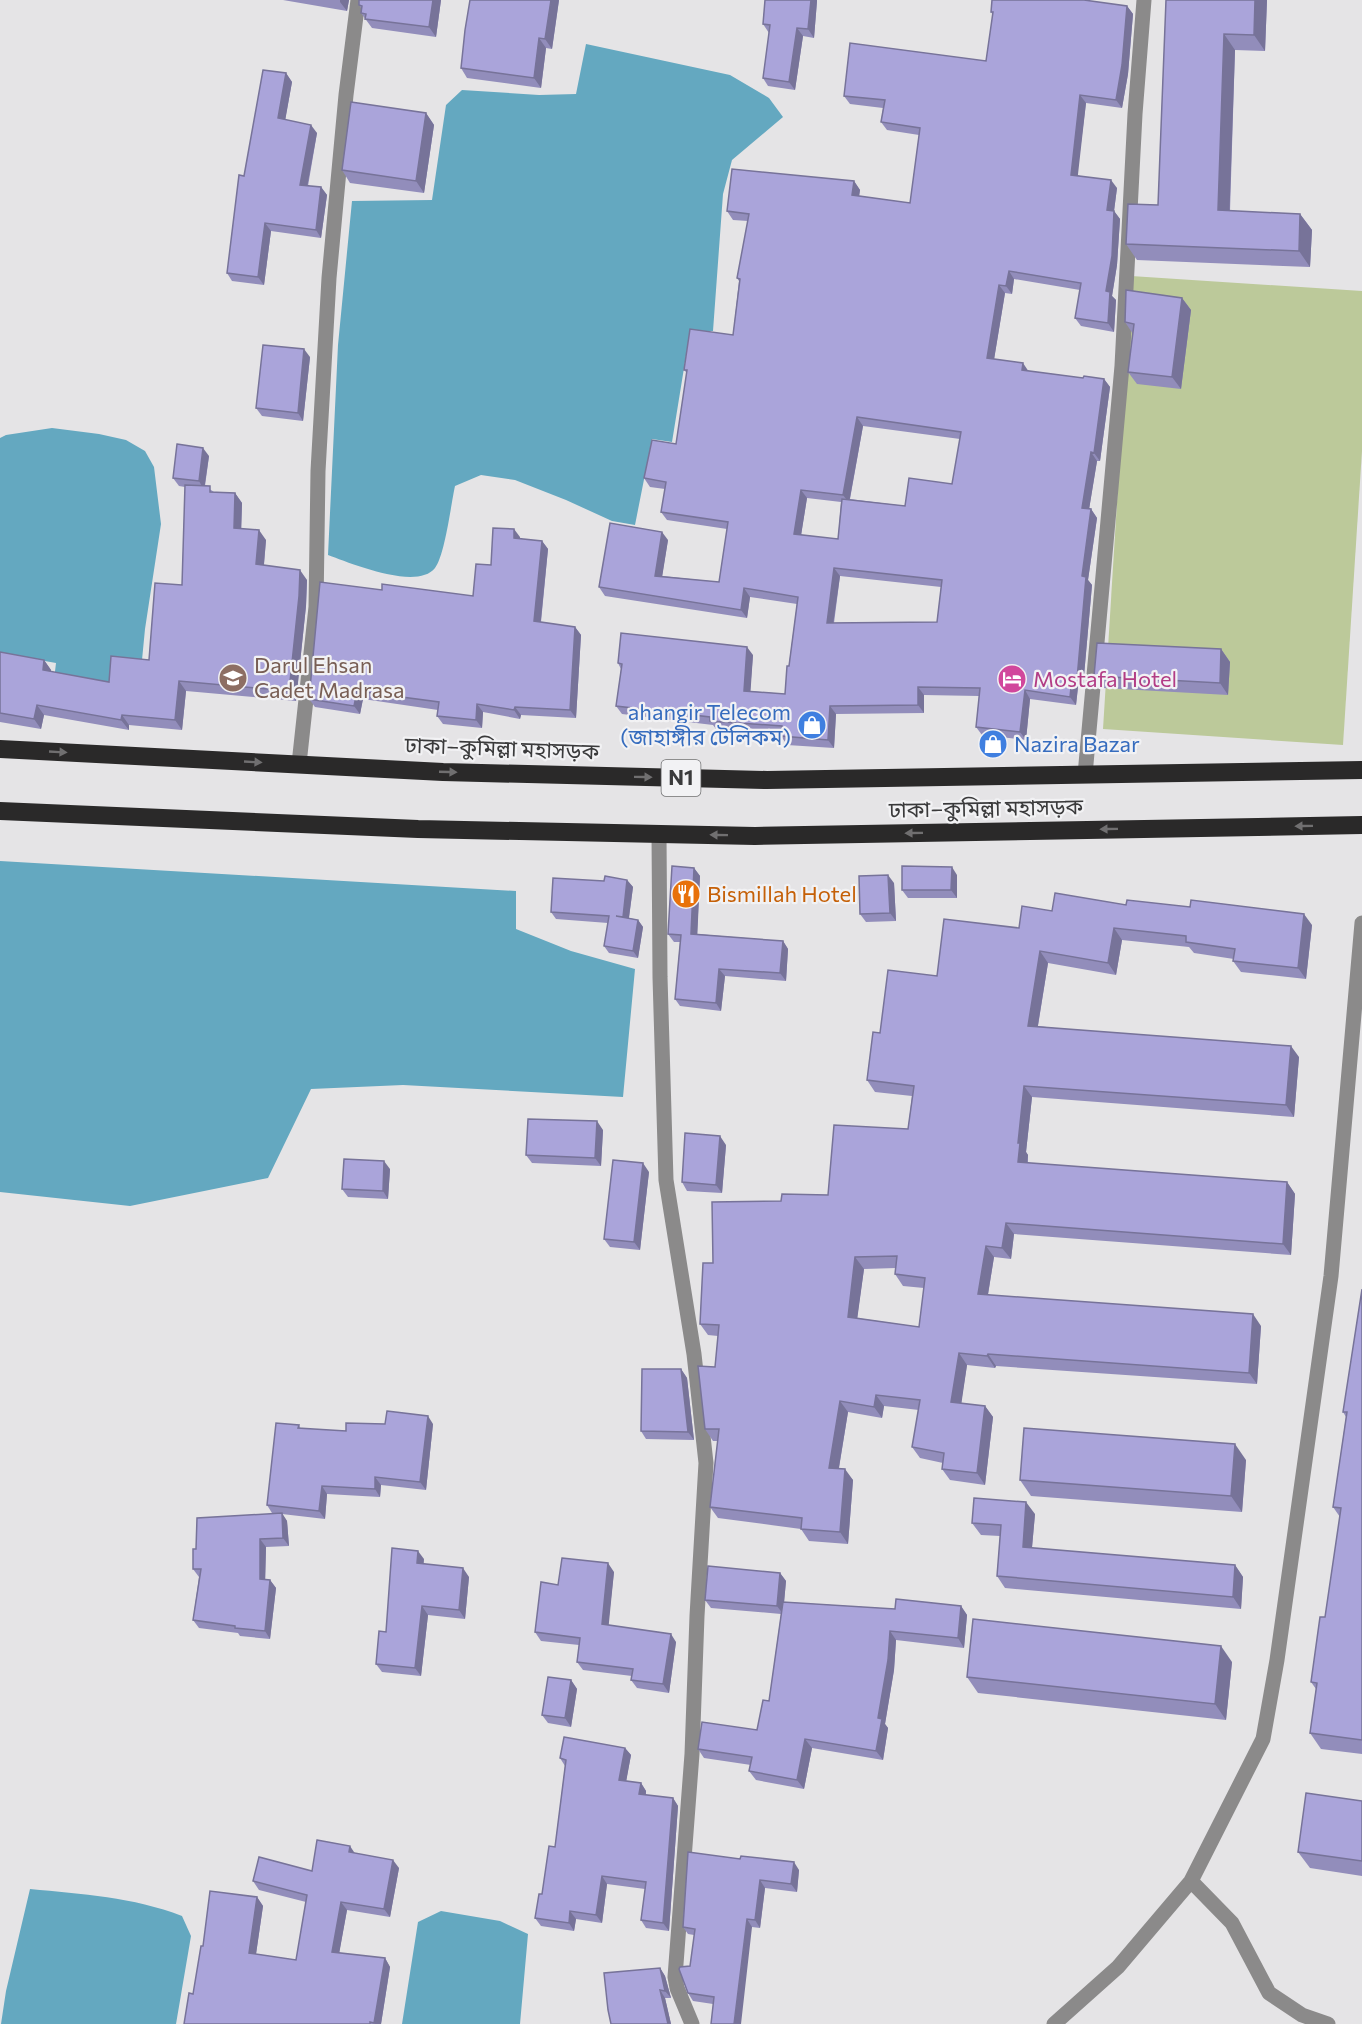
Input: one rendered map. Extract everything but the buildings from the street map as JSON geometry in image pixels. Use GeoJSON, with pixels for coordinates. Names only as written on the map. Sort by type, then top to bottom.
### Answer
{"type":"FeatureCollection","features":[{"type":"Feature","properties":{"kind":"highway","name":"ঢাকা–কুমিল্লা মহাসড়ক"},"geometry":{"type":"LineString","coordinates":[[0,749],[443,772],[767,780],[1362,770]]}},
{"type":"Feature","properties":{"kind":"highway","name":"ঢাকা–কুমিল্লা মহাসড়ক"},"geometry":{"type":"LineString","coordinates":[[0,811],[418,829],[755,836],[1362,825]]}},
{"type":"Feature","properties":{"kind":"street"},"geometry":{"type":"LineString","coordinates":[[299,764],[316,607],[318,471],[329,278],[346,95],[358,0]]}},
{"type":"Feature","properties":{"kind":"street"},"geometry":{"type":"LineString","coordinates":[[1085,775],[1122,366],[1135,114],[1144,0]]}},
{"type":"Feature","properties":{"kind":"street"},"geometry":{"type":"LineString","coordinates":[[659,834],[660,977],[666,1180],[694,1354],[706,1463],[692,1754],[675,1977],[677,1988],[692,2024]]}},
{"type":"Feature","properties":{"kind":"street"},"geometry":{"type":"LineString","coordinates":[[1054,2024],[1118,1967],[1191,1881],[1263,1739],[1277,1660],[1331,1276],[1362,924]]}},
{"type":"Feature","properties":{"kind":"street"},"geometry":{"type":"LineString","coordinates":[[1191,1881],[1232,1923],[1269,1993],[1302,2015],[1328,2024]]}},
{"type":"Feature","properties":{"kind":"green space"},"geometry":{"type":"Polygon","coordinates":[[[1131,276],[1362,291],[1362,451],[1343,745],[1103,729],[1131,276]]]}},
{"type":"Feature","properties":{"kind":"water"},"geometry":{"type":"Polygon","coordinates":[[[586,44],[730,75],[769,98],[783,117],[732,160],[723,194],[713,331],[690,331],[672,442],[652,439],[635,525],[612,521],[515,480],[481,475],[455,486],[442,552],[435,568],[426,574],[414,577],[383,573],[328,555],[338,345],[352,201],[432,200],[446,105],[462,90],[539,95],[576,94],[586,44]]]}},
{"type":"Feature","properties":{"kind":"water"},"geometry":{"type":"Polygon","coordinates":[[[52,428],[126,440],[145,451],[154,467],[161,524],[142,660],[116,662],[108,684],[54,680],[56,663],[0,653],[0,438],[6,435],[52,428]]]}},
{"type":"Feature","properties":{"kind":"water"},"geometry":{"type":"Polygon","coordinates":[[[0,861],[516,891],[516,929],[571,951],[635,969],[623,1097],[403,1085],[311,1089],[268,1178],[130,1206],[0,1192],[0,861]]]}},
{"type":"Feature","properties":{"kind":"water"},"geometry":{"type":"Polygon","coordinates":[[[30,1889],[126,1900],[182,1916],[191,1936],[176,2024],[1,2024],[6,1991],[30,1889]]]}},
{"type":"Feature","properties":{"kind":"water"},"geometry":{"type":"Polygon","coordinates":[[[441,1911],[500,1921],[528,1934],[520,2024],[402,2024],[418,1922],[441,1911]]]}},
{"type":"Feature","properties":{"kind":"place","name":"Darul Ehsan Cadet Madrasa"},"geometry":{"type":"Point","coordinates":[233,678]}},
{"type":"Feature","properties":{"kind":"place","name":"Mostafa Hotel"},"geometry":{"type":"Point","coordinates":[1012,679]}},
{"type":"Feature","properties":{"kind":"place","name":"ahangir Telecom (জাহাঙ্গীর টেলিকম)"},"geometry":{"type":"Point","coordinates":[812,725]}},
{"type":"Feature","properties":{"kind":"place","name":"Nazira Bazar"},"geometry":{"type":"Point","coordinates":[993,744]}},
{"type":"Feature","properties":{"kind":"place","name":"Bismillah Hotel"},"geometry":{"type":"Point","coordinates":[686,894]}}]}
